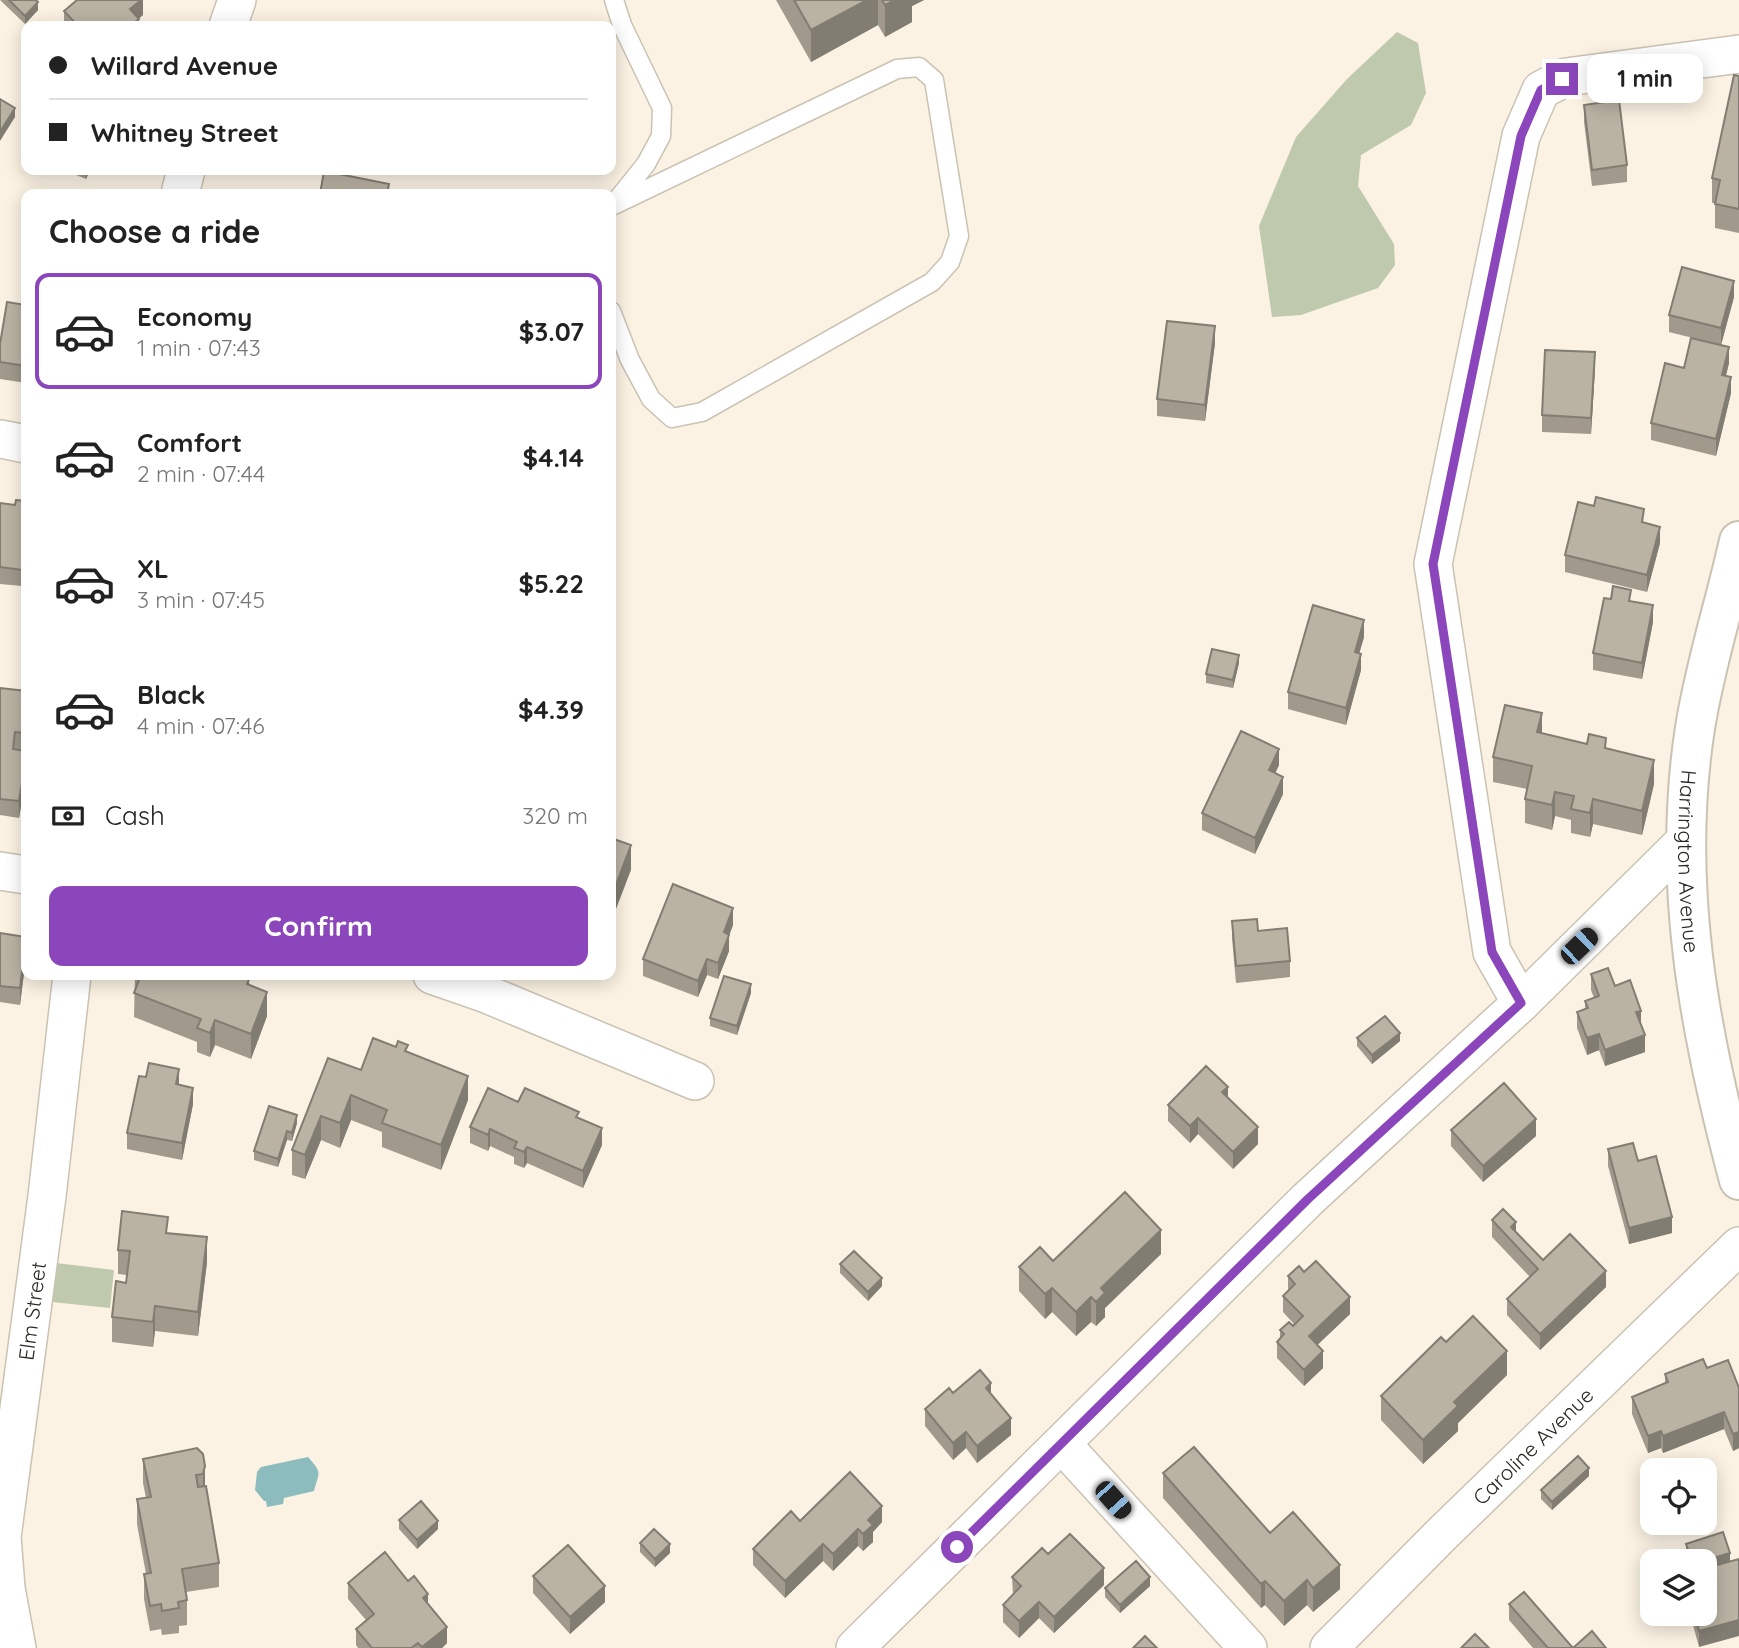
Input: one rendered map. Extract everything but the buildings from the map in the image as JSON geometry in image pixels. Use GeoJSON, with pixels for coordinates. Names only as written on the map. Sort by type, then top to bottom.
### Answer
{"type":"FeatureCollection","features":[{"type":"Feature","properties":{"kind":"main road","name":"Harrington Avenue"},"geometry":{"type":"LineString","coordinates":[[1739,541],[1706,670],[1695,727],[1686,840],[1687,910],[1701,1013],[1739,1180]]}},
{"type":"Feature","properties":{"kind":"street"},"geometry":{"type":"LineString","coordinates":[[230,21],[237,0]]}},
{"type":"Feature","properties":{"kind":"street"},"geometry":{"type":"LineString","coordinates":[[1521,1003],[1492,952],[1433,564],[1521,136],[1541,90],[1566,77],[1739,54]]}},
{"type":"Feature","properties":{"kind":"street"},"geometry":{"type":"LineString","coordinates":[[0,439],[21,443]]}},
{"type":"Feature","properties":{"kind":"street"},"geometry":{"type":"LineString","coordinates":[[855,1648],[1308,1199],[1521,1003],[1686,840]]}},
{"type":"Feature","properties":{"kind":"street"},"geometry":{"type":"LineString","coordinates":[[0,871],[21,874]]}},
{"type":"Feature","properties":{"kind":"street","name":"Elm Street"},"geometry":{"type":"LineString","coordinates":[[17,1648],[6,1588],[2,1537],[47,1196],[71,980]]}},
{"type":"Feature","properties":{"kind":"street"},"geometry":{"type":"LineString","coordinates":[[446,980],[695,1081]]}},
{"type":"Feature","properties":{"kind":"street","name":"Caroline Avenue"},"geometry":{"type":"LineString","coordinates":[[1329,1648],[1442,1534],[1739,1246]]}},
{"type":"Feature","properties":{"kind":"street"},"geometry":{"type":"LineString","coordinates":[[1062,1444],[1248,1648]]}},
{"type":"Feature","properties":{"kind":"lane"},"geometry":{"type":"LineString","coordinates":[[614,0],[622,25],[662,108],[661,136],[646,164],[616,204]]}},
{"type":"Feature","properties":{"kind":"lane"},"geometry":{"type":"LineString","coordinates":[[616,207],[897,69],[919,67],[934,80],[959,236],[950,262],[932,282],[702,412],[672,418],[651,399],[630,360],[616,324]]}},
{"type":"Feature","properties":{"kind":"green space"},"geometry":{"type":"Polygon","coordinates":[[[1397,32],[1418,43],[1426,93],[1411,125],[1361,155],[1358,186],[1394,244],[1395,265],[1378,288],[1301,315],[1272,317],[1259,226],[1296,137],[1347,79],[1397,32]]]}},
{"type":"Feature","properties":{"kind":"green space"},"geometry":{"type":"Polygon","coordinates":[[[56,1263],[114,1270],[110,1308],[52,1302],[56,1263]]]}},
{"type":"Feature","properties":{"kind":"water"},"geometry":{"type":"Polygon","coordinates":[[[308,1457],[318,1473],[314,1491],[284,1498],[283,1504],[267,1507],[266,1501],[255,1490],[257,1472],[261,1467],[308,1457]]]}},
{"type":"Feature","properties":{"kind":"route"},"geometry":{"type":"LineString","coordinates":[[957,1547],[1308,1199],[1521,1003],[1492,952],[1433,564],[1521,136],[1541,90],[1562,79]]}}]}
